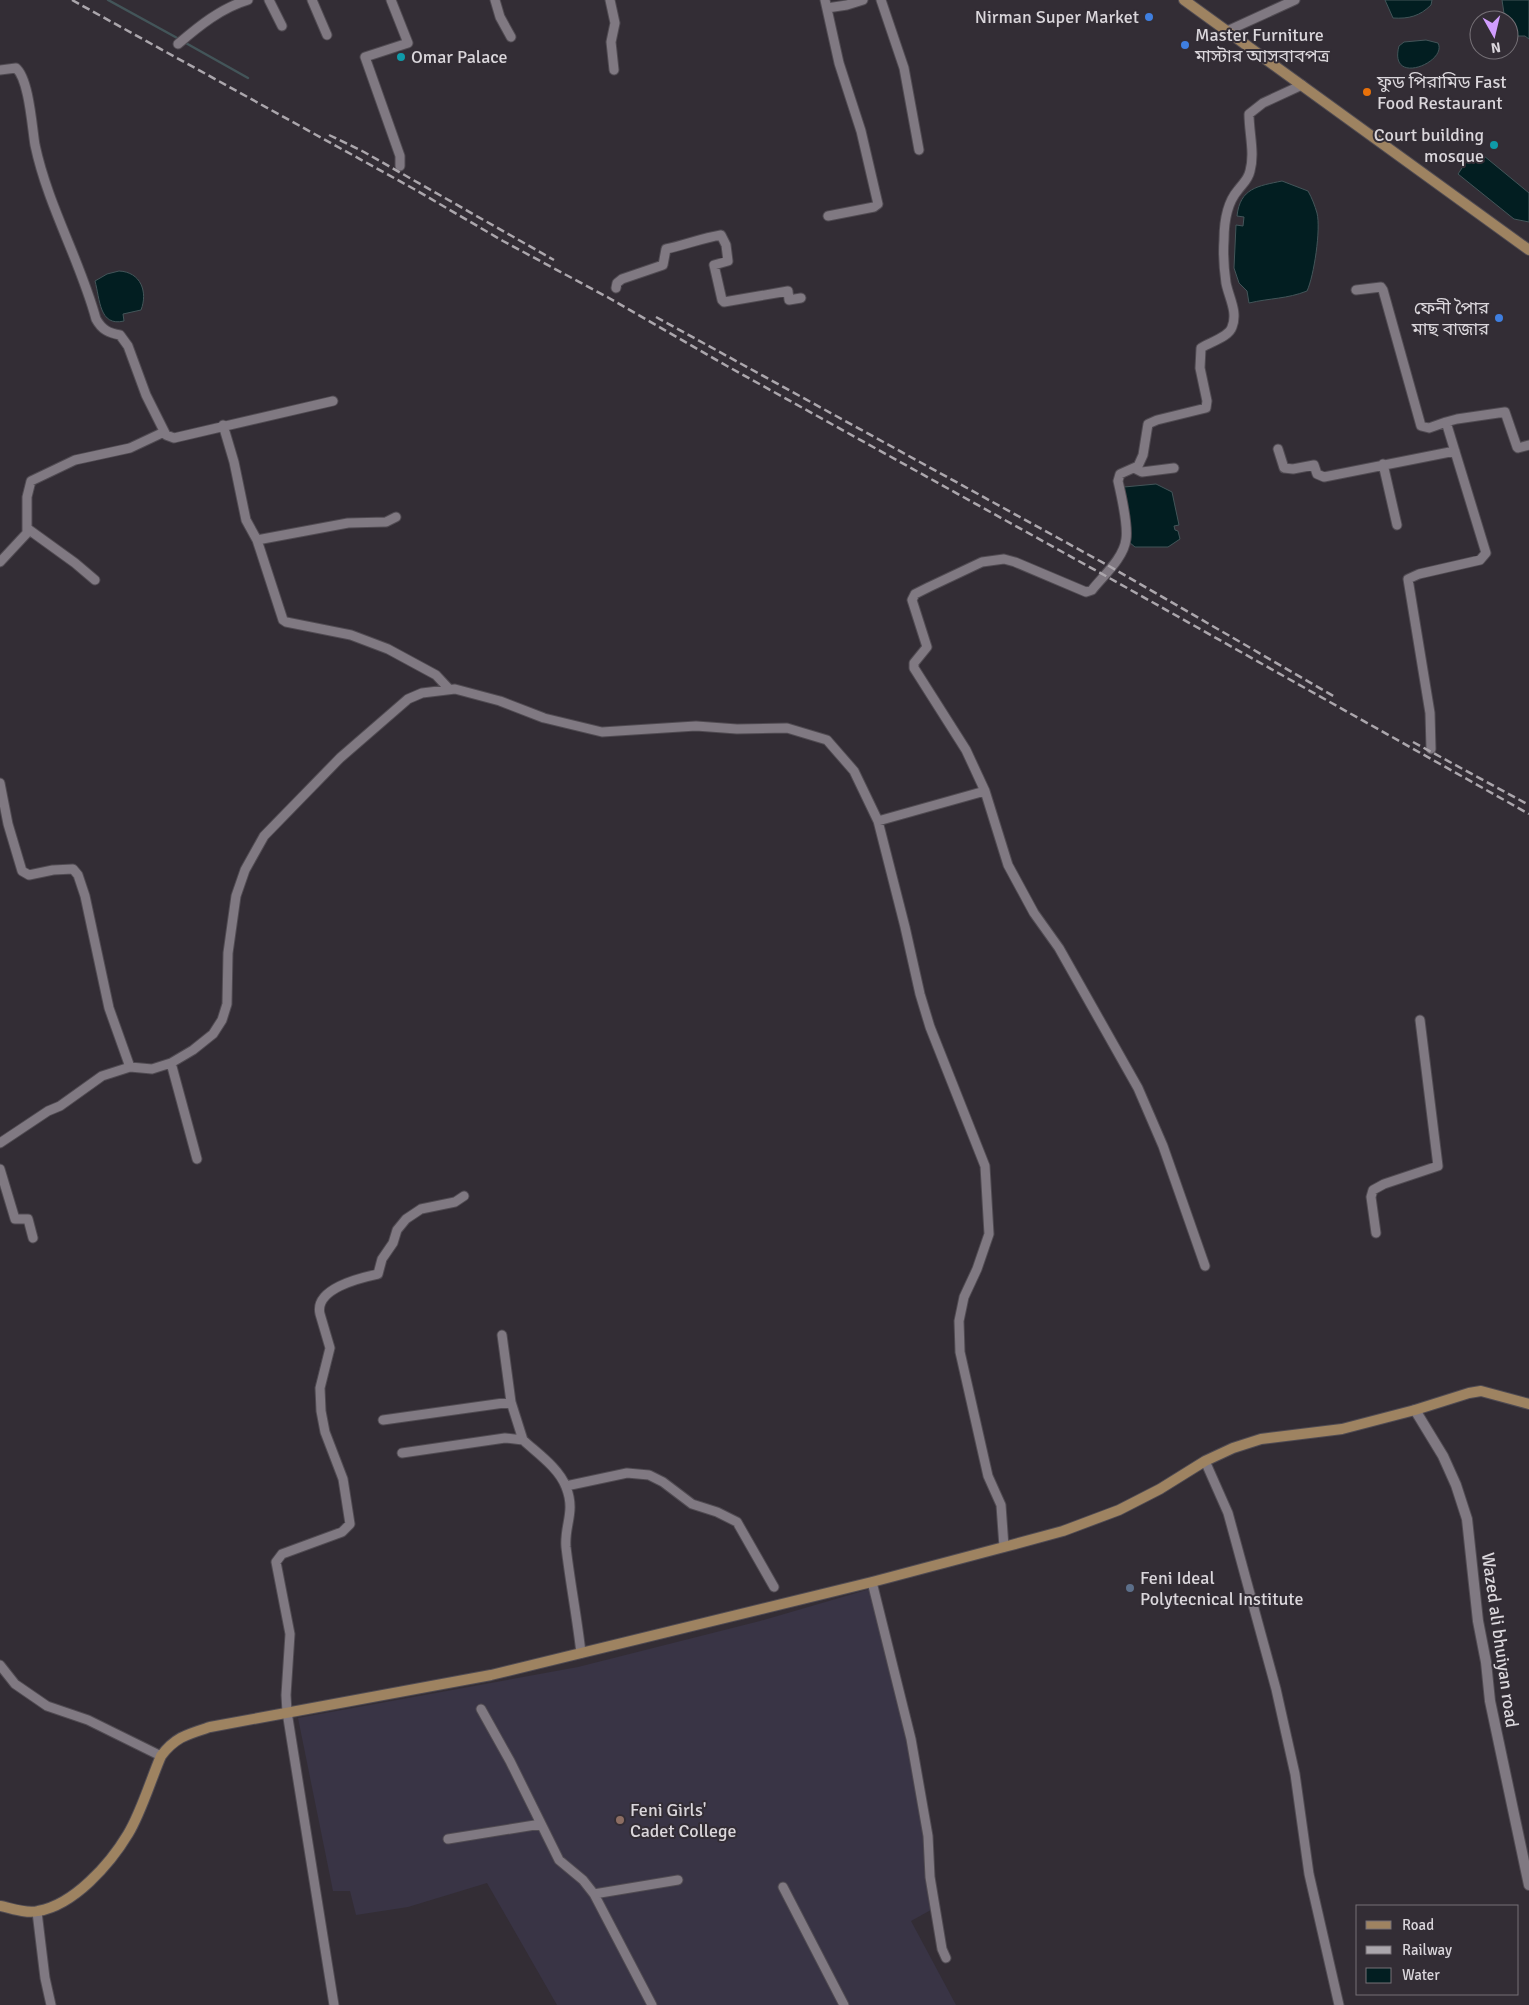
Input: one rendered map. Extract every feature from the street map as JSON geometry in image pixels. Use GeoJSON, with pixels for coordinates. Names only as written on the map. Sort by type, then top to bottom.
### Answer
{"type":"FeatureCollection","features":[{"type":"Feature","properties":{"kind":"main road"},"geometry":{"type":"LineString","coordinates":[[1184,0],[1528,248]]}},
{"type":"Feature","properties":{"kind":"main road"},"geometry":{"type":"LineString","coordinates":[[0,1906],[37,1912],[66,1900],[108,1863],[129,1832],[161,1756],[168,1746],[182,1736],[210,1727],[491,1674],[872,1582],[1063,1531],[1119,1510],[1232,1448],[1261,1440],[1342,1429],[1481,1391],[1529,1404]]}},
{"type":"Feature","properties":{"kind":"street"},"geometry":{"type":"LineString","coordinates":[[178,44],[218,13],[248,0]]}},
{"type":"Feature","properties":{"kind":"street"},"geometry":{"type":"LineString","coordinates":[[269,0],[282,26]]}},
{"type":"Feature","properties":{"kind":"street"},"geometry":{"type":"LineString","coordinates":[[312,0],[327,35]]}},
{"type":"Feature","properties":{"kind":"street"},"geometry":{"type":"LineString","coordinates":[[391,0],[408,44],[365,57],[400,156],[400,166]]}},
{"type":"Feature","properties":{"kind":"street"},"geometry":{"type":"LineString","coordinates":[[495,0],[500,17],[511,38]]}},
{"type":"Feature","properties":{"kind":"street"},"geometry":{"type":"LineString","coordinates":[[610,0],[615,23],[611,42],[614,70]]}},
{"type":"Feature","properties":{"kind":"street"},"geometry":{"type":"LineString","coordinates":[[828,216],[878,204],[861,131],[839,63],[826,4],[847,5],[863,0]]}},
{"type":"Feature","properties":{"kind":"street"},"geometry":{"type":"LineString","coordinates":[[881,0],[904,68],[919,150]]}},
{"type":"Feature","properties":{"kind":"street"},"geometry":{"type":"LineString","coordinates":[[1227,31],[1295,0]]}},
{"type":"Feature","properties":{"kind":"street"},"geometry":{"type":"LineString","coordinates":[[0,70],[16,68],[23,78],[43,175],[96,319],[102,328],[109,333],[120,335],[128,346],[146,395],[166,436],[174,438],[333,401]]}},
{"type":"Feature","properties":{"kind":"street"},"geometry":{"type":"LineString","coordinates":[[1205,1266],[1163,1146],[1138,1088],[1059,948],[1034,913],[1008,865],[986,790],[966,750],[914,668],[914,663],[927,648],[912,600],[915,594],[929,586],[992,560],[1004,559],[1079,590],[1086,592],[1092,590],[1123,548],[1127,538],[1118,481],[1120,474],[1138,466],[1143,455],[1148,424],[1206,408],[1207,401],[1200,368],[1201,348],[1231,331],[1235,314],[1226,283],[1224,242],[1226,216],[1230,202],[1238,189],[1245,184],[1250,172],[1252,150],[1249,114],[1263,103],[1302,85]]}},
{"type":"Feature","properties":{"kind":"street"},"geometry":{"type":"LineString","coordinates":[[616,288],[622,279],[663,265],[666,249],[683,246],[701,238],[721,235],[726,245],[728,261],[714,265],[724,302],[788,291],[789,300],[801,298]]}},
{"type":"Feature","properties":{"kind":"street"},"geometry":{"type":"LineString","coordinates":[[1356,290],[1381,287],[1421,426],[1428,428],[1457,419],[1506,412],[1516,447],[1529,445]]}},
{"type":"Feature","properties":{"kind":"street"},"geometry":{"type":"LineString","coordinates":[[1431,749],[1430,713],[1408,579],[1419,574],[1480,560],[1486,553],[1446,422]]}},
{"type":"Feature","properties":{"kind":"street"},"geometry":{"type":"LineString","coordinates":[[222,426],[234,462],[246,520],[257,540],[283,620],[351,635],[378,646],[436,675],[449,689]]}},
{"type":"Feature","properties":{"kind":"street"},"geometry":{"type":"LineString","coordinates":[[0,562],[27,533],[27,497],[31,481],[75,460],[130,448],[164,432]]}},
{"type":"Feature","properties":{"kind":"street"},"geometry":{"type":"LineString","coordinates":[[1278,449],[1284,468],[1293,469],[1314,465],[1317,474],[1324,477],[1454,450]]}},
{"type":"Feature","properties":{"kind":"street"},"geometry":{"type":"LineString","coordinates":[[1383,464],[1397,524]]}},
{"type":"Feature","properties":{"kind":"street"},"geometry":{"type":"LineString","coordinates":[[1134,468],[1142,472],[1174,468]]}},
{"type":"Feature","properties":{"kind":"street"},"geometry":{"type":"LineString","coordinates":[[257,540],[348,524],[386,522],[396,517]]}},
{"type":"Feature","properties":{"kind":"street"},"geometry":{"type":"LineString","coordinates":[[28,529],[95,580]]}},
{"type":"Feature","properties":{"kind":"street"},"geometry":{"type":"LineString","coordinates":[[0,1142],[48,1111],[60,1106],[102,1076],[130,1066],[152,1069],[170,1063],[193,1050],[213,1034],[222,1020],[226,1004],[228,953],[236,896],[245,870],[264,836],[340,758],[408,699],[422,693],[455,689],[500,701],[544,718],[602,732],[696,726],[737,729],[787,728],[826,740],[854,771],[878,821],[920,994],[930,1027],[985,1166],[989,1234],[977,1269],[964,1297],[959,1321],[960,1352],[988,1476],[1001,1505],[1004,1547]]}},
{"type":"Feature","properties":{"kind":"street"},"geometry":{"type":"LineString","coordinates":[[0,783],[8,824],[22,871],[29,875],[53,870],[73,869],[78,875],[85,896],[109,1008],[130,1066]]}},
{"type":"Feature","properties":{"kind":"street"},"geometry":{"type":"LineString","coordinates":[[878,821],[986,790]]}},
{"type":"Feature","properties":{"kind":"street"},"geometry":{"type":"LineString","coordinates":[[1376,1233],[1371,1197],[1373,1190],[1384,1184],[1438,1166],[1420,1020]]}},
{"type":"Feature","properties":{"kind":"street"},"geometry":{"type":"LineString","coordinates":[[170,1063],[197,1160]]}},
{"type":"Feature","properties":{"kind":"street"},"geometry":{"type":"LineString","coordinates":[[0,1170],[15,1219],[28,1220],[33,1238]]}},
{"type":"Feature","properties":{"kind":"street"},"geometry":{"type":"LineString","coordinates":[[334,2005],[288,1712],[286,1695],[290,1634],[276,1562],[282,1554],[342,1532],[350,1524],[343,1480],[325,1432],[321,1411],[320,1388],[330,1348],[318,1309],[328,1292],[378,1274],[382,1259],[393,1243],[397,1230],[406,1219],[422,1208],[455,1202],[464,1196]]}},
{"type":"Feature","properties":{"kind":"street"},"geometry":{"type":"LineString","coordinates":[[502,1335],[511,1402],[523,1440],[551,1466],[566,1486],[572,1504],[566,1545],[576,1606],[581,1653]]}},
{"type":"Feature","properties":{"kind":"street"},"geometry":{"type":"LineString","coordinates":[[384,1420],[511,1402]]}},
{"type":"Feature","properties":{"kind":"street","name":"Wazed ali bhuiyan road"},"geometry":{"type":"LineString","coordinates":[[1415,1410],[1443,1456],[1456,1485],[1467,1519],[1478,1621],[1486,1662],[1490,1701],[1529,1884]]}},
{"type":"Feature","properties":{"kind":"street"},"geometry":{"type":"LineString","coordinates":[[402,1453],[505,1438],[523,1440]]}},
{"type":"Feature","properties":{"kind":"street"},"geometry":{"type":"LineString","coordinates":[[1206,1461],[1228,1513],[1276,1688],[1295,1774],[1310,1881],[1339,2005]]}},
{"type":"Feature","properties":{"kind":"street"},"geometry":{"type":"LineString","coordinates":[[566,1486],[627,1473],[650,1475],[663,1482],[692,1504],[737,1522],[774,1587]]}},
{"type":"Feature","properties":{"kind":"street"},"geometry":{"type":"LineString","coordinates":[[872,1582],[911,1739],[928,1836],[930,1877],[942,1949],[946,1958]]}},
{"type":"Feature","properties":{"kind":"street"},"geometry":{"type":"LineString","coordinates":[[0,1665],[15,1684],[47,1706],[88,1720],[161,1756]]}},
{"type":"Feature","properties":{"kind":"street"},"geometry":{"type":"LineString","coordinates":[[481,1709],[510,1761],[559,1860],[583,1880],[594,1894],[652,2005]]}},
{"type":"Feature","properties":{"kind":"street"},"geometry":{"type":"LineString","coordinates":[[448,1839],[541,1824]]}},
{"type":"Feature","properties":{"kind":"street"},"geometry":{"type":"LineString","coordinates":[[594,1894],[678,1880]]}},
{"type":"Feature","properties":{"kind":"street"},"geometry":{"type":"LineString","coordinates":[[783,1887],[844,2005]]}},
{"type":"Feature","properties":{"kind":"street"},"geometry":{"type":"LineString","coordinates":[[37,1912],[45,1978],[51,2005]]}},
{"type":"Feature","properties":{"kind":"shaded area","name":"Feni Girls' Cadet College"},"geometry":{"type":"Polygon","coordinates":[[[870,1589],[910,1743],[938,1906],[911,1921],[956,2005],[557,2005],[487,1883],[408,1907],[356,1915],[350,1891],[333,1891],[298,1718],[578,1667],[760,1621],[870,1589]]]}},
{"type":"Feature","properties":{"kind":"water"},"geometry":{"type":"Polygon","coordinates":[[[1385,0],[1432,0],[1431,5],[1427,9],[1418,14],[1409,17],[1393,18],[1385,0]]]}},
{"type":"Feature","properties":{"kind":"water"},"geometry":{"type":"Polygon","coordinates":[[[1502,0],[1529,0],[1529,39],[1525,36],[1519,36],[1519,10],[1504,10],[1502,0]]]}},
{"type":"Feature","properties":{"kind":"water"},"geometry":{"type":"Polygon","coordinates":[[[1426,40],[1438,43],[1439,50],[1435,57],[1418,67],[1409,68],[1402,66],[1398,58],[1399,46],[1404,42],[1426,40]]]}},
{"type":"Feature","properties":{"kind":"water"},"geometry":{"type":"Polygon","coordinates":[[[1478,151],[1529,193],[1529,222],[1514,219],[1458,174],[1478,151]]]}},
{"type":"Feature","properties":{"kind":"water"},"geometry":{"type":"Polygon","coordinates":[[[1282,181],[1308,191],[1317,213],[1317,241],[1310,284],[1307,291],[1300,294],[1249,303],[1247,291],[1239,283],[1234,268],[1236,225],[1243,226],[1244,217],[1237,216],[1239,207],[1242,199],[1252,190],[1282,181]]]}},
{"type":"Feature","properties":{"kind":"water"},"geometry":{"type":"Polygon","coordinates":[[[119,271],[127,272],[137,279],[141,284],[144,296],[141,310],[123,314],[124,321],[116,322],[105,316],[95,281],[107,274],[119,271]]]}},
{"type":"Feature","properties":{"kind":"water"},"geometry":{"type":"Polygon","coordinates":[[[1156,484],[1172,492],[1179,525],[1174,526],[1175,530],[1178,531],[1180,539],[1168,547],[1135,547],[1129,542],[1124,487],[1156,484]]]}},
{"type":"Feature","properties":{"kind":"waterway"},"geometry":{"type":"LineString","coordinates":[[108,0],[179,39]]}},
{"type":"Feature","properties":{"kind":"waterway"},"geometry":{"type":"LineString","coordinates":[[184,42],[248,78]]}},
{"type":"Feature","properties":{"kind":"railway"},"geometry":{"type":"LineString","coordinates":[[72,0],[414,189],[503,241],[609,298],[727,366],[1529,814]]}},
{"type":"Feature","properties":{"kind":"railway"},"geometry":{"type":"LineString","coordinates":[[329,135],[364,152],[554,260]]}},
{"type":"Feature","properties":{"kind":"railway"},"geometry":{"type":"LineString","coordinates":[[656,317],[1109,566],[1335,697]]}},
{"type":"Feature","properties":{"kind":"railway"},"geometry":{"type":"LineString","coordinates":[[1413,742],[1529,805]]}},
{"type":"Feature","properties":{"kind":"place","name":"Nirman Super Market"},"geometry":{"type":"Point","coordinates":[1149,17]}},
{"type":"Feature","properties":{"kind":"place","name":"Master Furniture মাস্টার আসবাবপত্র"},"geometry":{"type":"Point","coordinates":[1185,45]}},
{"type":"Feature","properties":{"kind":"place","name":"Omar Palace"},"geometry":{"type":"Point","coordinates":[401,57]}},
{"type":"Feature","properties":{"kind":"place","name":"ফুড পিরামিড Fast Food Restaurant"},"geometry":{"type":"Point","coordinates":[1367,92]}},
{"type":"Feature","properties":{"kind":"place","name":"Court building mosque"},"geometry":{"type":"Point","coordinates":[1494,145]}},
{"type":"Feature","properties":{"kind":"place","name":"ফেনী পৈার মাছ বাজার"},"geometry":{"type":"Point","coordinates":[1499,318]}},
{"type":"Feature","properties":{"kind":"place","name":"Feni Ideal Polytecnical Institute"},"geometry":{"type":"Point","coordinates":[1130,1588]}},
{"type":"Feature","properties":{"kind":"place","name":"Feni Girls' Cadet College"},"geometry":{"type":"Point","coordinates":[620,1820]}}]}
